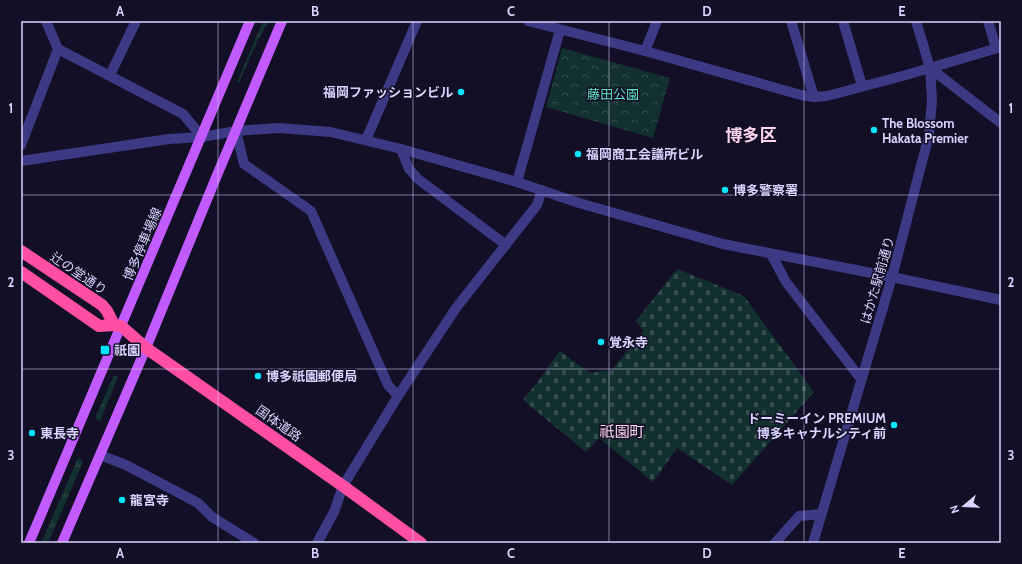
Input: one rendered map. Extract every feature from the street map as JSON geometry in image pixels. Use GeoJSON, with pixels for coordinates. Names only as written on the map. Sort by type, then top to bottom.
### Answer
{"type":"FeatureCollection","features":[{"type":"Feature","properties":{"kind":"highway","name":"辻の堂通り"},"geometry":{"type":"LineString","coordinates":[[21,252],[102,306],[117,326]]}},
{"type":"Feature","properties":{"kind":"highway"},"geometry":{"type":"LineString","coordinates":[[21,272],[99,326],[117,326]]}},
{"type":"Feature","properties":{"kind":"highway","name":"国体道路"},"geometry":{"type":"LineString","coordinates":[[117,326],[421,543]]}},
{"type":"Feature","properties":{"kind":"main road","name":"博多停車場線"},"geometry":{"type":"LineString","coordinates":[[29,543],[117,326],[202,137],[250,21]]}},
{"type":"Feature","properties":{"kind":"main road"},"geometry":{"type":"LineString","coordinates":[[62,543],[146,348],[282,21]]}},
{"type":"Feature","properties":{"kind":"street"},"geometry":{"type":"LineString","coordinates":[[46,21],[58,49],[183,114],[202,137]]}},
{"type":"Feature","properties":{"kind":"street"},"geometry":{"type":"LineString","coordinates":[[110,75],[136,21]]}},
{"type":"Feature","properties":{"kind":"street"},"geometry":{"type":"LineString","coordinates":[[366,140],[417,21]]}},
{"type":"Feature","properties":{"kind":"street"},"geometry":{"type":"LineString","coordinates":[[645,51],[657,21]]}},
{"type":"Feature","properties":{"kind":"street"},"geometry":{"type":"LineString","coordinates":[[791,21],[814,97]]}},
{"type":"Feature","properties":{"kind":"street"},"geometry":{"type":"LineString","coordinates":[[843,21],[862,86]]}},
{"type":"Feature","properties":{"kind":"street","name":"はかた駅前通り"},"geometry":{"type":"LineString","coordinates":[[813,543],[892,277],[929,135],[932,100],[930,68],[916,21]]}},
{"type":"Feature","properties":{"kind":"street"},"geometry":{"type":"LineString","coordinates":[[535,22],[801,95],[814,97],[827,96],[930,68],[998,47],[988,21]]}},
{"type":"Feature","properties":{"kind":"street"},"geometry":{"type":"LineString","coordinates":[[517,182],[560,30]]}},
{"type":"Feature","properties":{"kind":"street"},"geometry":{"type":"LineString","coordinates":[[21,144],[58,49]]}},
{"type":"Feature","properties":{"kind":"street"},"geometry":{"type":"LineString","coordinates":[[930,68],[1001,123]]}},
{"type":"Feature","properties":{"kind":"street"},"geometry":{"type":"LineString","coordinates":[[21,162],[168,139],[202,137],[236,131],[278,128],[331,132],[401,149],[517,182],[635,220],[722,244],[1001,300]]}},
{"type":"Feature","properties":{"kind":"street"},"geometry":{"type":"LineString","coordinates":[[236,131],[244,164],[311,211],[388,385],[398,396]]}},
{"type":"Feature","properties":{"kind":"street"},"geometry":{"type":"LineString","coordinates":[[401,149],[409,169],[418,179],[506,245]]}},
{"type":"Feature","properties":{"kind":"street"},"geometry":{"type":"LineString","coordinates":[[317,543],[334,512],[343,486],[398,396],[456,308],[537,205],[542,190]]}},
{"type":"Feature","properties":{"kind":"street"},"geometry":{"type":"LineString","coordinates":[[771,254],[786,282],[861,380]]}},
{"type":"Feature","properties":{"kind":"street"},"geometry":{"type":"LineString","coordinates":[[100,455],[126,465],[198,503],[212,517],[254,543]]}},
{"type":"Feature","properties":{"kind":"street"},"geometry":{"type":"LineString","coordinates":[[776,543],[799,516],[821,514]]}},
{"type":"Feature","properties":{"kind":"green space"},"geometry":{"type":"Polygon","coordinates":[[[263,21],[269,21],[258,40],[239,83],[237,82],[263,21]]]}},
{"type":"Feature","properties":{"kind":"green space","name":"藤田公園"},"geometry":{"type":"Polygon","coordinates":[[[562,48],[670,78],[653,138],[546,107],[562,48]]]}},
{"type":"Feature","properties":{"kind":"green space"},"geometry":{"type":"Polygon","coordinates":[[[677,269],[744,296],[814,392],[732,485],[677,448],[653,482],[599,438],[586,452],[523,400],[560,351],[590,373],[612,370],[643,331],[636,321],[677,269]]]}},
{"type":"Feature","properties":{"kind":"green space"},"geometry":{"type":"Polygon","coordinates":[[[114,375],[118,377],[100,421],[95,418],[114,375]]]}},
{"type":"Feature","properties":{"kind":"green space"},"geometry":{"type":"Polygon","coordinates":[[[80,458],[83,462],[48,543],[41,543],[77,460],[80,458]]]}},
{"type":"Feature","properties":{"kind":"place","name":"福岡ファッションビル"},"geometry":{"type":"Point","coordinates":[461,92]}},
{"type":"Feature","properties":{"kind":"place","name":"The Blossom Hakata Premier"},"geometry":{"type":"Point","coordinates":[874,130]}},
{"type":"Feature","properties":{"kind":"place","name":"福岡商工会議所ビル"},"geometry":{"type":"Point","coordinates":[578,154]}},
{"type":"Feature","properties":{"kind":"place","name":"博多警察署"},"geometry":{"type":"Point","coordinates":[725,190]}},
{"type":"Feature","properties":{"kind":"place","name":"覚永寺"},"geometry":{"type":"Point","coordinates":[601,342]}},
{"type":"Feature","properties":{"kind":"place","name":"祇園"},"geometry":{"type":"Point","coordinates":[105,350]}},
{"type":"Feature","properties":{"kind":"place","name":"博多祇園郵便局"},"geometry":{"type":"Point","coordinates":[258,376]}},
{"type":"Feature","properties":{"kind":"place","name":"ドーミーイン PREMIUM 博多キャナルシティ前"},"geometry":{"type":"Point","coordinates":[894,425]}},
{"type":"Feature","properties":{"kind":"place","name":"東長寺"},"geometry":{"type":"Point","coordinates":[32,433]}},
{"type":"Feature","properties":{"kind":"place","name":"龍宮寺"},"geometry":{"type":"Point","coordinates":[122,500]}},
{"type":"Feature","properties":{"kind":"district","name":"博多区"},"geometry":{"type":"Point","coordinates":[751,135]}},
{"type":"Feature","properties":{"kind":"district","name":"祇園町"},"geometry":{"type":"Point","coordinates":[622,432]}}]}
